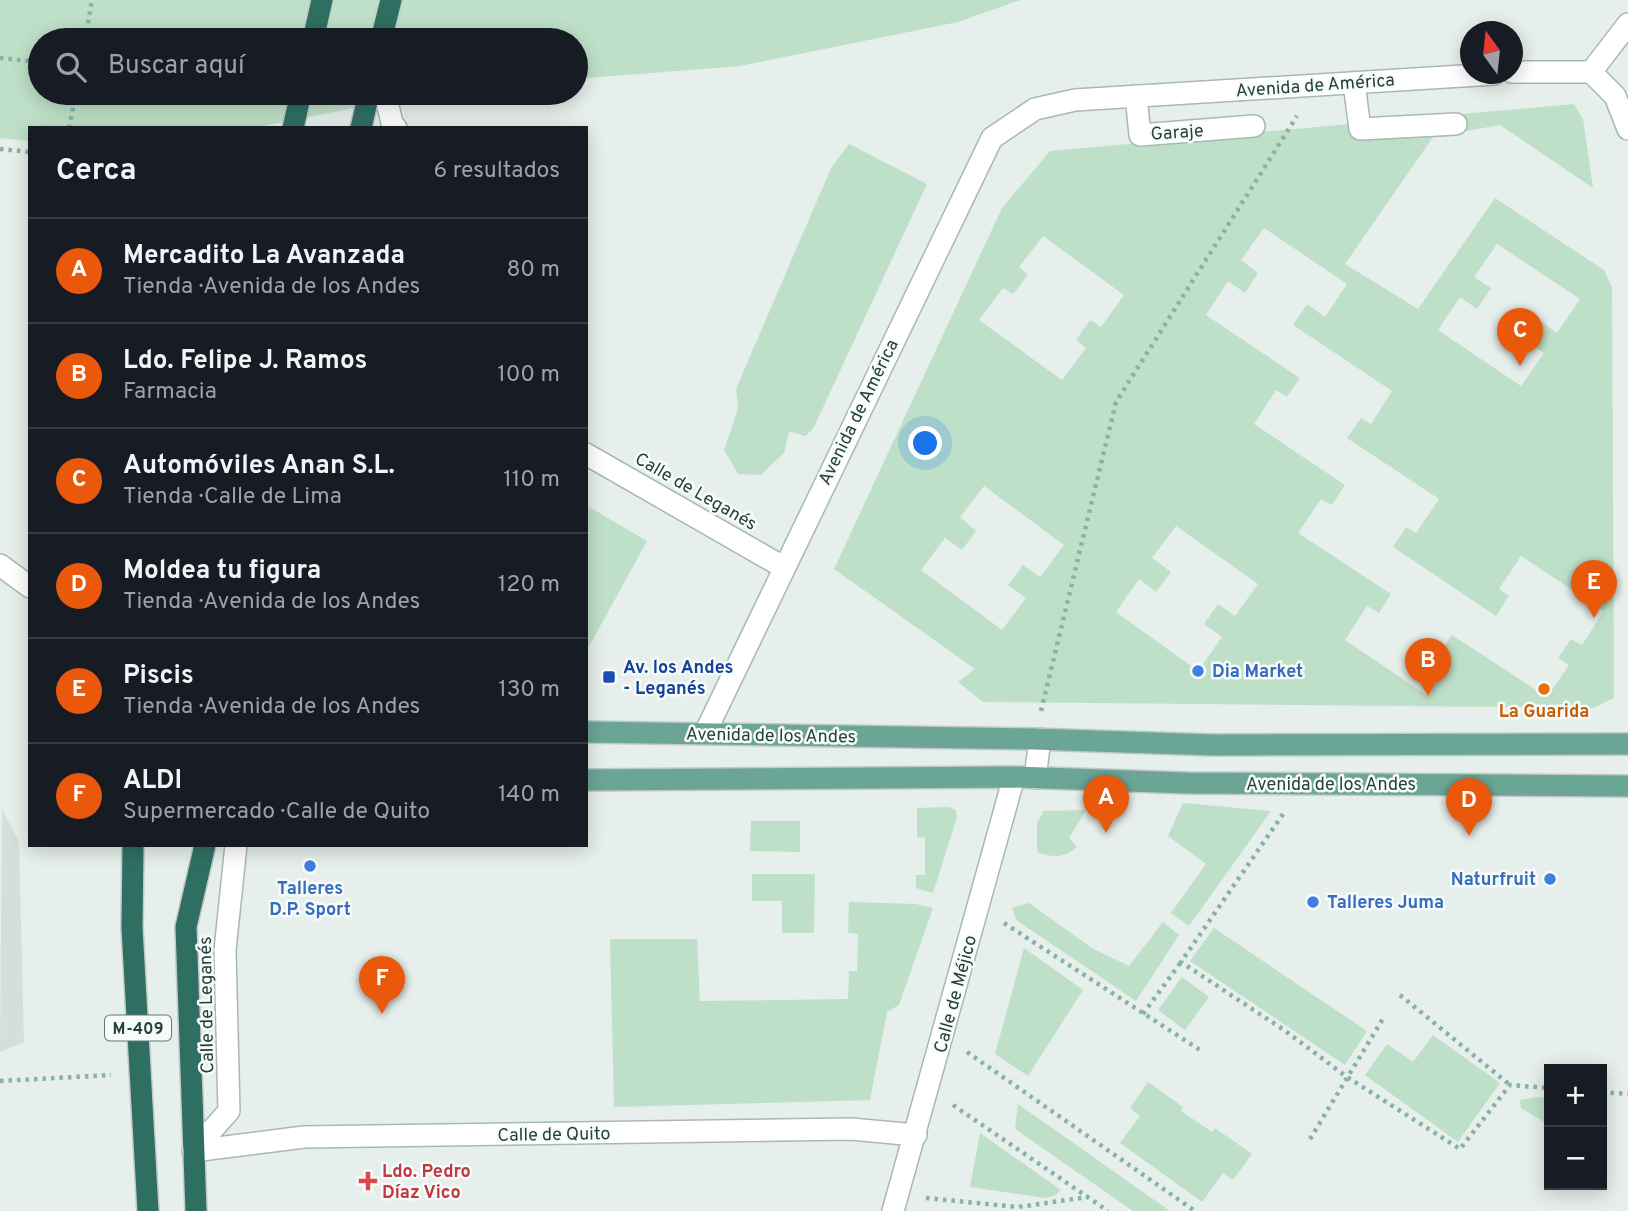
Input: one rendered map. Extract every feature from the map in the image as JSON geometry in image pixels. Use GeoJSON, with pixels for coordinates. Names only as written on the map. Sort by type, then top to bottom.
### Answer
{"type":"FeatureCollection","features":[{"type":"Feature","properties":{"kind":"highway"},"geometry":{"type":"LineString","coordinates":[[316,28],[322,0]]}},
{"type":"Feature","properties":{"kind":"highway"},"geometry":{"type":"LineString","coordinates":[[385,28],[391,0]]}},
{"type":"Feature","properties":{"kind":"highway"},"geometry":{"type":"LineString","coordinates":[[293,126],[298,105]]}},
{"type":"Feature","properties":{"kind":"highway"},"geometry":{"type":"LineString","coordinates":[[361,126],[366,105]]}},
{"type":"Feature","properties":{"kind":"highway","name":"M-409"},"geometry":{"type":"LineString","coordinates":[[133,847],[132,929],[148,1211]]}},
{"type":"Feature","properties":{"kind":"highway","name":"Calle de Leganés"},"geometry":{"type":"LineString","coordinates":[[196,1211],[186,926],[205,847]]}},
{"type":"Feature","properties":{"kind":"main road","name":"Avenida de los Andes"},"geometry":{"type":"LineString","coordinates":[[588,732],[1037,739],[1214,746],[1628,744]]}},
{"type":"Feature","properties":{"kind":"main road","name":"Avenida de los Andes"},"geometry":{"type":"LineString","coordinates":[[588,780],[1024,778],[1304,784],[1628,786]]}},
{"type":"Feature","properties":{"kind":"street"},"geometry":{"type":"LineString","coordinates":[[390,28],[391,0]]}},
{"type":"Feature","properties":{"kind":"street"},"geometry":{"type":"LineString","coordinates":[[1591,72],[1628,24]]}},
{"type":"Feature","properties":{"kind":"street"},"geometry":{"type":"LineString","coordinates":[[1523,72],[1591,72],[1615,96],[1628,129]]}},
{"type":"Feature","properties":{"kind":"street","name":"Avenida de América"},"geometry":{"type":"LineString","coordinates":[[705,733],[992,138],[1035,109],[1075,100],[1460,76]]}},
{"type":"Feature","properties":{"kind":"street"},"geometry":{"type":"LineString","coordinates":[[1354,83],[1360,129],[1456,124]]}},
{"type":"Feature","properties":{"kind":"street","name":"Garaje"},"geometry":{"type":"LineString","coordinates":[[1136,96],[1140,135],[1254,126]]}},
{"type":"Feature","properties":{"kind":"street"},"geometry":{"type":"LineString","coordinates":[[388,105],[395,126]]}},
{"type":"Feature","properties":{"kind":"street","name":"Calle de Leganés"},"geometry":{"type":"LineString","coordinates":[[588,455],[783,567]]}},
{"type":"Feature","properties":{"kind":"street"},"geometry":{"type":"LineString","coordinates":[[0,565],[28,586]]}},
{"type":"Feature","properties":{"kind":"street"},"geometry":{"type":"LineString","coordinates":[[1024,778],[1037,739]]}},
{"type":"Feature","properties":{"kind":"street","name":"Calle de Méjico"},"geometry":{"type":"LineString","coordinates":[[895,1203],[979,907],[1024,778]]}},
{"type":"Feature","properties":{"kind":"street","name":"Calle de Leganés"},"geometry":{"type":"LineString","coordinates":[[192,1151],[229,1111],[225,950],[236,847]]}},
{"type":"Feature","properties":{"kind":"street","name":"Calle de Quito"},"geometry":{"type":"LineString","coordinates":[[192,1151],[304,1137],[851,1129],[916,1135]]}},
{"type":"Feature","properties":{"kind":"path"},"geometry":{"type":"LineString","coordinates":[[87,28],[92,0]]}},
{"type":"Feature","properties":{"kind":"path"},"geometry":{"type":"LineString","coordinates":[[0,58],[28,61]]}},
{"type":"Feature","properties":{"kind":"path"},"geometry":{"type":"LineString","coordinates":[[1037,739],[1116,402],[1317,85]]}},
{"type":"Feature","properties":{"kind":"path"},"geometry":{"type":"LineString","coordinates":[[69,126],[74,105]]}},
{"type":"Feature","properties":{"kind":"path"},"geometry":{"type":"LineString","coordinates":[[0,149],[28,152]]}},
{"type":"Feature","properties":{"kind":"path"},"geometry":{"type":"LineString","coordinates":[[1143,1014],[1304,784]]}},
{"type":"Feature","properties":{"kind":"path"},"geometry":{"type":"LineString","coordinates":[[979,907],[1200,1050]]}},
{"type":"Feature","properties":{"kind":"path"},"geometry":{"type":"LineString","coordinates":[[1181,961],[1284,1030],[1347,1077],[1460,1149],[1510,1085]]}},
{"type":"Feature","properties":{"kind":"path"},"geometry":{"type":"LineString","coordinates":[[1400,995],[1510,1085],[1544,1088]]}},
{"type":"Feature","properties":{"kind":"path"},"geometry":{"type":"LineString","coordinates":[[1310,1139],[1384,1017]]}},
{"type":"Feature","properties":{"kind":"path"},"geometry":{"type":"LineString","coordinates":[[943,1036],[1195,1211]]}},
{"type":"Feature","properties":{"kind":"path"},"geometry":{"type":"LineString","coordinates":[[0,1081],[141,1073]]}},
{"type":"Feature","properties":{"kind":"path"},"geometry":{"type":"LineString","coordinates":[[929,1090],[986,1125],[1108,1211]]}},
{"type":"Feature","properties":{"kind":"path"},"geometry":{"type":"LineString","coordinates":[[1607,1092],[1628,1094]]}},
{"type":"Feature","properties":{"kind":"path"},"geometry":{"type":"LineString","coordinates":[[895,1203],[1018,1207],[1088,1198]]}},
{"type":"Feature","properties":{"kind":"shaded area"},"geometry":{"type":"Polygon","coordinates":[[[2,809],[19,842],[24,1042],[0,1052],[2,809]]]}},
{"type":"Feature","properties":{"kind":"green space"},"geometry":{"type":"Polygon","coordinates":[[[0,0],[1020,0],[958,22],[740,66],[588,78],[588,28],[28,28],[28,105],[369,105],[263,126],[28,126],[28,141],[0,138],[0,0]]]}},
{"type":"Feature","properties":{"kind":"green space"},"geometry":{"type":"Polygon","coordinates":[[[1574,104],[1583,119],[1593,188],[1500,125],[1433,137],[1345,264],[1418,309],[1495,198],[1604,270],[1612,288],[1614,698],[1593,708],[983,702],[958,682],[975,669],[834,569],[1002,208],[1050,151],[1574,104]],[[1264,228],[1241,260],[1258,273],[1245,293],[1228,281],[1206,315],[1300,378],[1287,397],[1276,390],[1254,424],[1345,485],[1332,505],[1321,499],[1298,533],[1391,594],[1379,613],[1367,606],[1345,640],[1428,696],[1450,662],[1439,654],[1452,635],[1547,697],[1569,665],[1558,658],[1571,639],[1582,645],[1604,611],[1521,556],[1499,589],[1509,596],[1496,616],[1393,547],[1406,527],[1416,533],[1439,499],[1347,438],[1361,418],[1371,424],[1392,391],[1293,325],[1307,304],[1325,317],[1347,284],[1264,228]],[[1043,236],[1019,267],[1028,275],[1013,294],[1003,288],[979,320],[1062,380],[1086,348],[1076,340],[1090,320],[1101,327],[1124,295],[1043,236]],[[1497,244],[1474,277],[1491,288],[1477,309],[1460,297],[1438,330],[1521,386],[1544,353],[1527,341],[1540,321],[1557,333],[1580,299],[1497,244]],[[984,486],[960,517],[976,531],[962,550],[945,538],[921,570],[1002,630],[1026,598],[1008,585],[1023,565],[1040,577],[1064,545],[984,486]],[[1176,526],[1152,558],[1171,572],[1156,592],[1139,579],[1116,612],[1198,671],[1222,637],[1204,624],[1218,604],[1235,616],[1258,584],[1176,526]]]}},
{"type":"Feature","properties":{"kind":"green space"},"geometry":{"type":"Polygon","coordinates":[[[849,144],[927,184],[813,429],[805,436],[789,431],[784,453],[761,475],[738,474],[724,450],[738,409],[736,389],[831,168],[849,144]]]}},
{"type":"Feature","properties":{"kind":"green space"},"geometry":{"type":"Polygon","coordinates":[[[588,506],[647,541],[588,648],[588,506]]]}},
{"type":"Feature","properties":{"kind":"green space"},"geometry":{"type":"Polygon","coordinates":[[[1183,803],[1271,811],[1189,926],[1171,913],[1206,864],[1168,836],[1183,803]]]}},
{"type":"Feature","properties":{"kind":"green space"},"geometry":{"type":"Polygon","coordinates":[[[949,807],[956,810],[957,817],[933,893],[916,888],[916,875],[925,875],[925,838],[917,837],[917,808],[949,807]]]}},
{"type":"Feature","properties":{"kind":"green space"},"geometry":{"type":"Polygon","coordinates":[[[1086,810],[1069,838],[1077,847],[1058,856],[1037,852],[1037,822],[1044,811],[1086,810]]]}},
{"type":"Feature","properties":{"kind":"green space"},"geometry":{"type":"Polygon","coordinates":[[[751,821],[800,821],[800,852],[750,851],[751,821]]]}},
{"type":"Feature","properties":{"kind":"green space"},"geometry":{"type":"Polygon","coordinates":[[[752,874],[815,874],[814,933],[782,933],[782,901],[752,901],[752,874]]]}},
{"type":"Feature","properties":{"kind":"green space"},"geometry":{"type":"Polygon","coordinates":[[[849,902],[916,904],[933,908],[899,1005],[887,1012],[870,1100],[614,1107],[610,939],[697,939],[700,1001],[848,999],[849,971],[857,971],[858,934],[848,933],[849,902]]]}},
{"type":"Feature","properties":{"kind":"green space"},"geometry":{"type":"Polygon","coordinates":[[[1029,903],[1092,948],[1129,966],[1163,922],[1179,935],[1136,1001],[1016,920],[1012,908],[1029,903]]]}},
{"type":"Feature","properties":{"kind":"green space"},"geometry":{"type":"Polygon","coordinates":[[[1214,928],[1367,1031],[1345,1065],[1190,961],[1214,928]]]}},
{"type":"Feature","properties":{"kind":"green space"},"geometry":{"type":"Polygon","coordinates":[[[1024,948],[1083,990],[1028,1076],[995,1054],[1024,948]]]}},
{"type":"Feature","properties":{"kind":"green space"},"geometry":{"type":"Polygon","coordinates":[[[1182,977],[1209,997],[1185,1030],[1158,1010],[1182,977]]]}},
{"type":"Feature","properties":{"kind":"green space"},"geometry":{"type":"Polygon","coordinates":[[[1433,1035],[1500,1083],[1458,1142],[1365,1075],[1387,1044],[1413,1062],[1433,1035]]]}},
{"type":"Feature","properties":{"kind":"green space"},"geometry":{"type":"Polygon","coordinates":[[[1148,1082],[1183,1107],[1181,1111],[1212,1132],[1215,1128],[1252,1154],[1233,1180],[1223,1173],[1202,1202],[1120,1143],[1140,1116],[1130,1108],[1148,1082]]]}},
{"type":"Feature","properties":{"kind":"green space"},"geometry":{"type":"Polygon","coordinates":[[[1544,1098],[1544,1122],[1521,1108],[1520,1100],[1544,1098]]]}},
{"type":"Feature","properties":{"kind":"green space"},"geometry":{"type":"Polygon","coordinates":[[[1018,1104],[1170,1211],[1133,1211],[1015,1129],[1018,1104]]]}},
{"type":"Feature","properties":{"kind":"green space"},"geometry":{"type":"Polygon","coordinates":[[[980,1133],[1061,1190],[1056,1195],[1045,1198],[970,1187],[980,1133]]]}},
{"type":"Feature","properties":{"kind":"place","name":"Automóviles Anan S.L."},"geometry":{"type":"Point","coordinates":[1520,366]}},
{"type":"Feature","properties":{"kind":"place","name":"Piscis"},"geometry":{"type":"Point","coordinates":[1594,618]}},
{"type":"Feature","properties":{"kind":"place","name":"Dia Market"},"geometry":{"type":"Point","coordinates":[1198,671]}},
{"type":"Feature","properties":{"kind":"place","name":"Av. los Andes - Leganés"},"geometry":{"type":"Point","coordinates":[609,677]}},
{"type":"Feature","properties":{"kind":"place","name":"La Guarida"},"geometry":{"type":"Point","coordinates":[1544,689]}},
{"type":"Feature","properties":{"kind":"place","name":"Ldo. Felipe J. Ramos"},"geometry":{"type":"Point","coordinates":[1428,696]}},
{"type":"Feature","properties":{"kind":"place","name":"Mercadito La Avanzada"},"geometry":{"type":"Point","coordinates":[1106,833]}},
{"type":"Feature","properties":{"kind":"place","name":"Moldea tu figura"},"geometry":{"type":"Point","coordinates":[1469,836]}},
{"type":"Feature","properties":{"kind":"place","name":"Talleres D.P. Sport"},"geometry":{"type":"Point","coordinates":[310,866]}},
{"type":"Feature","properties":{"kind":"place","name":"Naturfruit"},"geometry":{"type":"Point","coordinates":[1550,879]}},
{"type":"Feature","properties":{"kind":"place","name":"Talleres Juma"},"geometry":{"type":"Point","coordinates":[1313,902]}},
{"type":"Feature","properties":{"kind":"place","name":"ALDI"},"geometry":{"type":"Point","coordinates":[382,1014]}},
{"type":"Feature","properties":{"kind":"place","name":"Ldo. Pedro Díaz Vico"},"geometry":{"type":"Point","coordinates":[368,1181]}}]}
